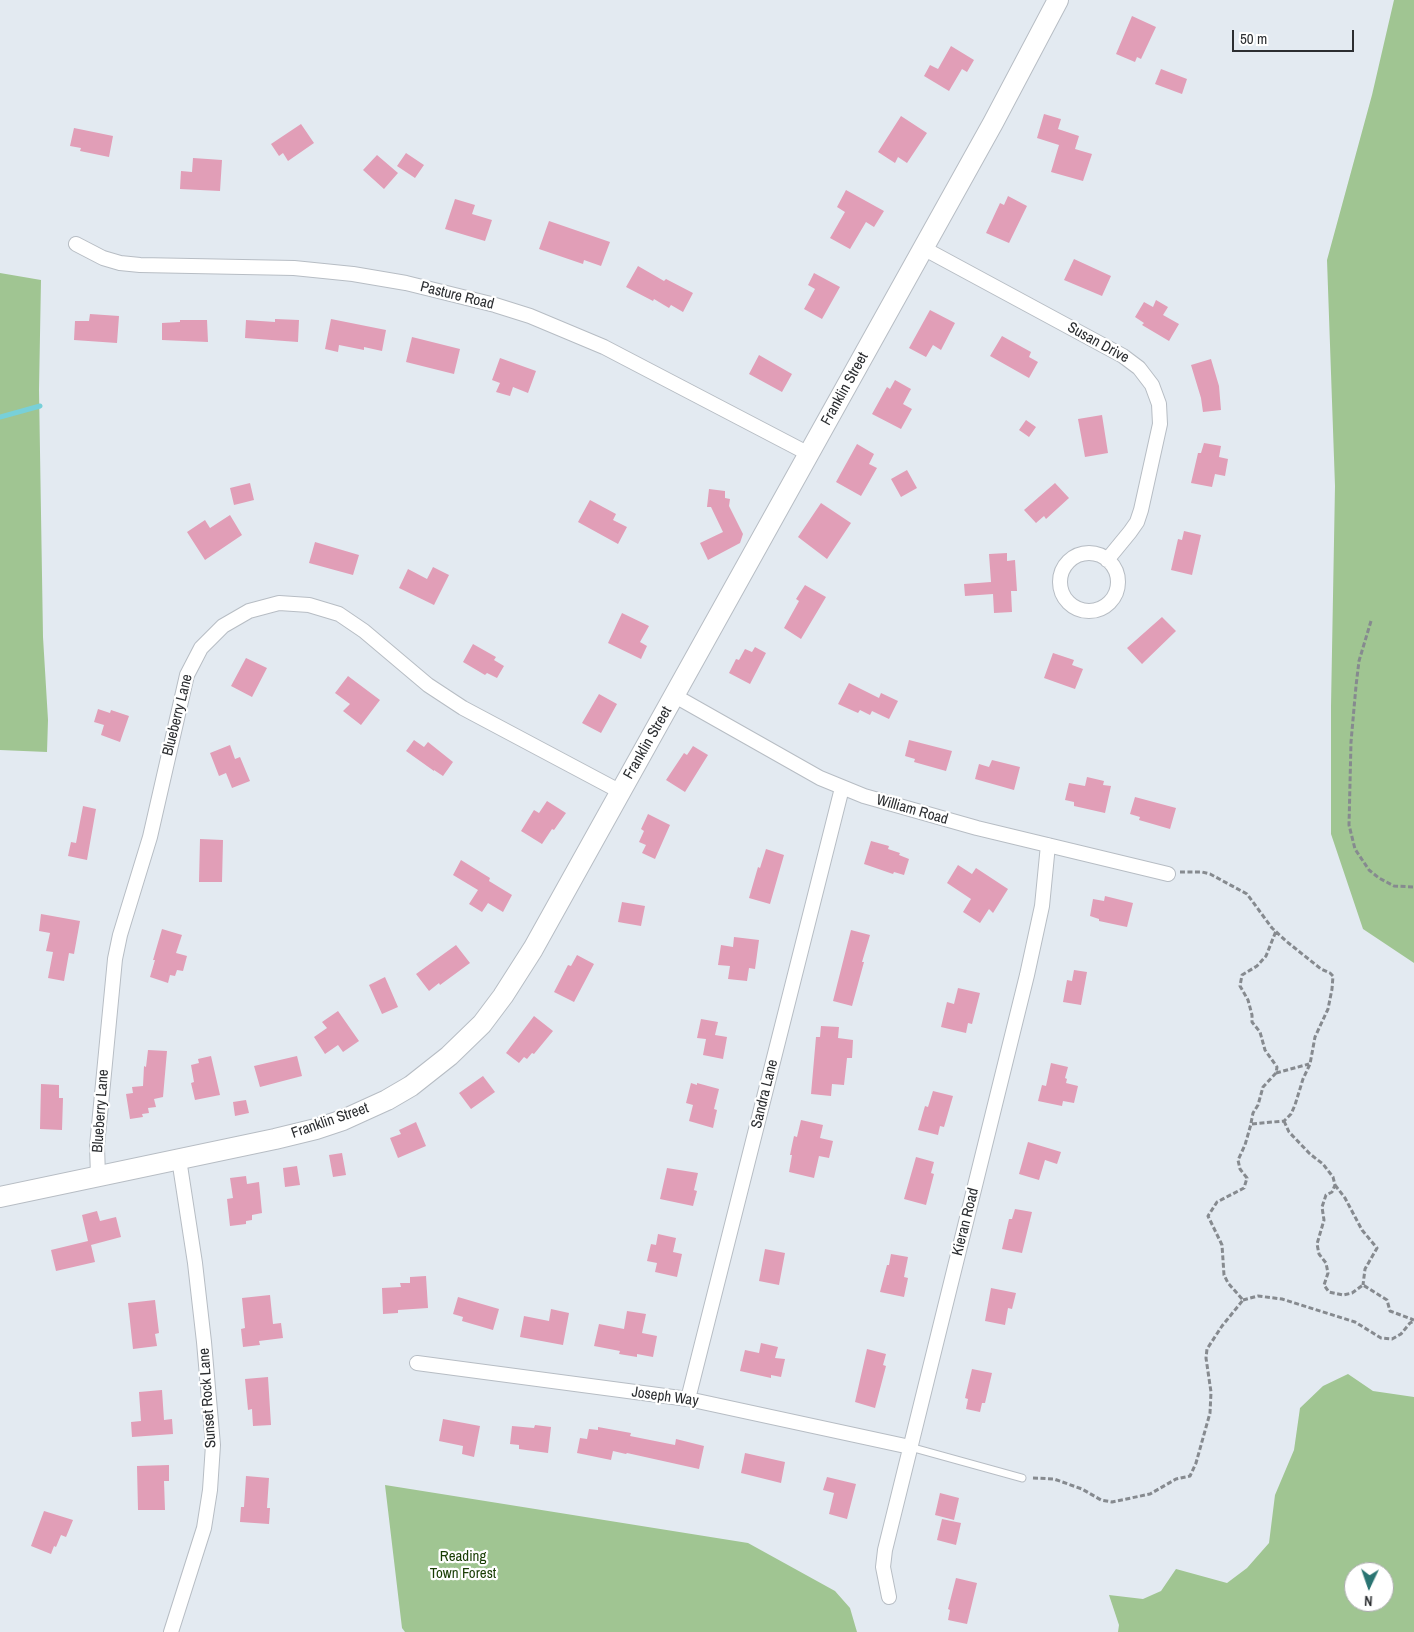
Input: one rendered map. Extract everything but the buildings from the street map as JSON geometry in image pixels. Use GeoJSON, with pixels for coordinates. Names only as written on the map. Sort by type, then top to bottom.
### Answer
{"type":"FeatureCollection","features":[{"type":"Feature","properties":{"kind":"main road","name":"Franklin Street"},"geometry":{"type":"LineString","coordinates":[[0,1197],[308,1131],[343,1120],[387,1100],[411,1086],[449,1056],[482,1024],[533,949],[993,123],[1058,0]]}},
{"type":"Feature","properties":{"kind":"street","name":"Pasture Road"},"geometry":{"type":"LineString","coordinates":[[76,244],[103,258],[120,263],[294,268],[345,273],[406,283],[495,305],[530,316],[604,347],[809,454]]}},
{"type":"Feature","properties":{"kind":"street","name":"Susan Drive"},"geometry":{"type":"LineString","coordinates":[[923,248],[1123,356],[1139,368],[1152,384],[1159,404],[1160,424],[1140,510],[1130,532],[1107,560]]}},
{"type":"Feature","properties":{"kind":"street"},"geometry":{"type":"LineString","coordinates":[[1086,554],[1097,555],[1107,560],[1114,568],[1118,579],[1115,596],[1108,605],[1098,610],[1086,611],[1076,608],[1066,601],[1061,591],[1060,580],[1066,564],[1075,557],[1086,554]]}},
{"type":"Feature","properties":{"kind":"street","name":"Blueberry Lane"},"geometry":{"type":"LineString","coordinates":[[98,1176],[96,1146],[115,959],[120,935],[150,837],[187,675],[201,648],[222,626],[249,611],[279,604],[310,604],[338,614],[364,631],[428,685],[463,708],[621,792]]}},
{"type":"Feature","properties":{"kind":"street","name":"William Road"},"geometry":{"type":"LineString","coordinates":[[675,696],[806,770],[842,788],[924,814],[1168,874]]}},
{"type":"Feature","properties":{"kind":"street","name":"Sandra Lane"},"geometry":{"type":"LineString","coordinates":[[688,1399],[842,788]]}},
{"type":"Feature","properties":{"kind":"street","name":"Kieran Road"},"geometry":{"type":"LineString","coordinates":[[889,1597],[884,1572],[884,1556],[1027,975],[1042,906],[1048,845]]}},
{"type":"Feature","properties":{"kind":"street","name":"Sunset Rock Lane"},"geometry":{"type":"LineString","coordinates":[[171,1632],[204,1528],[210,1490],[213,1446],[197,1283],[179,1159]]}},
{"type":"Feature","properties":{"kind":"street","name":"Joseph Way"},"geometry":{"type":"LineString","coordinates":[[417,1363],[688,1399],[910,1447]]}},
{"type":"Feature","properties":{"kind":"lane"},"geometry":{"type":"LineString","coordinates":[[910,1447],[1022,1478]]}},
{"type":"Feature","properties":{"kind":"path"},"geometry":{"type":"LineString","coordinates":[[1371,621],[1359,661],[1354,703],[1349,825],[1355,849],[1369,870],[1394,886],[1414,887]]}},
{"type":"Feature","properties":{"kind":"path"},"geometry":{"type":"LineString","coordinates":[[1168,874],[1189,871],[1210,874],[1247,894],[1276,931],[1309,960],[1333,976],[1328,1009],[1314,1036],[1310,1064],[1291,1114],[1284,1121],[1251,1124]]}},
{"type":"Feature","properties":{"kind":"path"},"geometry":{"type":"LineString","coordinates":[[1276,931],[1266,956],[1257,966],[1242,975],[1240,986],[1248,1000],[1252,1022],[1260,1032],[1265,1050],[1277,1067],[1276,1073]]}},
{"type":"Feature","properties":{"kind":"path"},"geometry":{"type":"LineString","coordinates":[[1243,1300],[1228,1283],[1224,1275],[1222,1245],[1208,1216],[1217,1202],[1244,1188],[1247,1178],[1240,1169],[1238,1160],[1245,1145],[1253,1114],[1258,1105],[1263,1087],[1276,1073],[1310,1064]]}},
{"type":"Feature","properties":{"kind":"path"},"geometry":{"type":"LineString","coordinates":[[1284,1121],[1289,1132],[1310,1154],[1323,1164],[1333,1177],[1335,1185],[1345,1198],[1362,1230],[1377,1248],[1365,1269],[1363,1285],[1352,1293],[1344,1295],[1329,1292],[1324,1285],[1328,1273],[1326,1263],[1319,1254],[1317,1244],[1324,1220],[1322,1207],[1326,1195],[1332,1192],[1335,1185]]}},
{"type":"Feature","properties":{"kind":"path"},"geometry":{"type":"LineString","coordinates":[[1363,1285],[1387,1300],[1390,1311],[1414,1321]]}},
{"type":"Feature","properties":{"kind":"path"},"geometry":{"type":"LineString","coordinates":[[1022,1478],[1054,1479],[1082,1489],[1101,1500],[1112,1502],[1150,1494],[1176,1480],[1190,1476],[1196,1463],[1210,1413],[1211,1392],[1206,1358],[1207,1349],[1222,1326],[1243,1300],[1258,1296],[1282,1299],[1355,1322],[1381,1338],[1392,1339],[1401,1334],[1414,1321]]}},
{"type":"Feature","properties":{"kind":"green space"},"geometry":{"type":"Polygon","coordinates":[[[1394,0],[1414,0],[1414,963],[1363,929],[1331,834],[1335,486],[1327,260],[1372,95],[1394,0]]]}},
{"type":"Feature","properties":{"kind":"green space"},"geometry":{"type":"Polygon","coordinates":[[[0,273],[41,280],[39,390],[43,637],[48,720],[47,752],[0,750],[0,273]]]}},
{"type":"Feature","properties":{"kind":"green space"},"geometry":{"type":"Polygon","coordinates":[[[1348,1374],[1373,1391],[1414,1397],[1414,1632],[1118,1632],[1119,1625],[1109,1595],[1143,1599],[1161,1591],[1176,1569],[1227,1583],[1247,1568],[1269,1543],[1275,1495],[1294,1450],[1300,1408],[1323,1386],[1348,1374]]]}},
{"type":"Feature","properties":{"kind":"green space","name":"Reading Town Forest"},"geometry":{"type":"Polygon","coordinates":[[[385,1485],[748,1543],[835,1591],[850,1608],[857,1632],[405,1632],[402,1628],[385,1485]]]}},
{"type":"Feature","properties":{"kind":"waterway"},"geometry":{"type":"LineString","coordinates":[[0,417],[40,406]]}}]}
